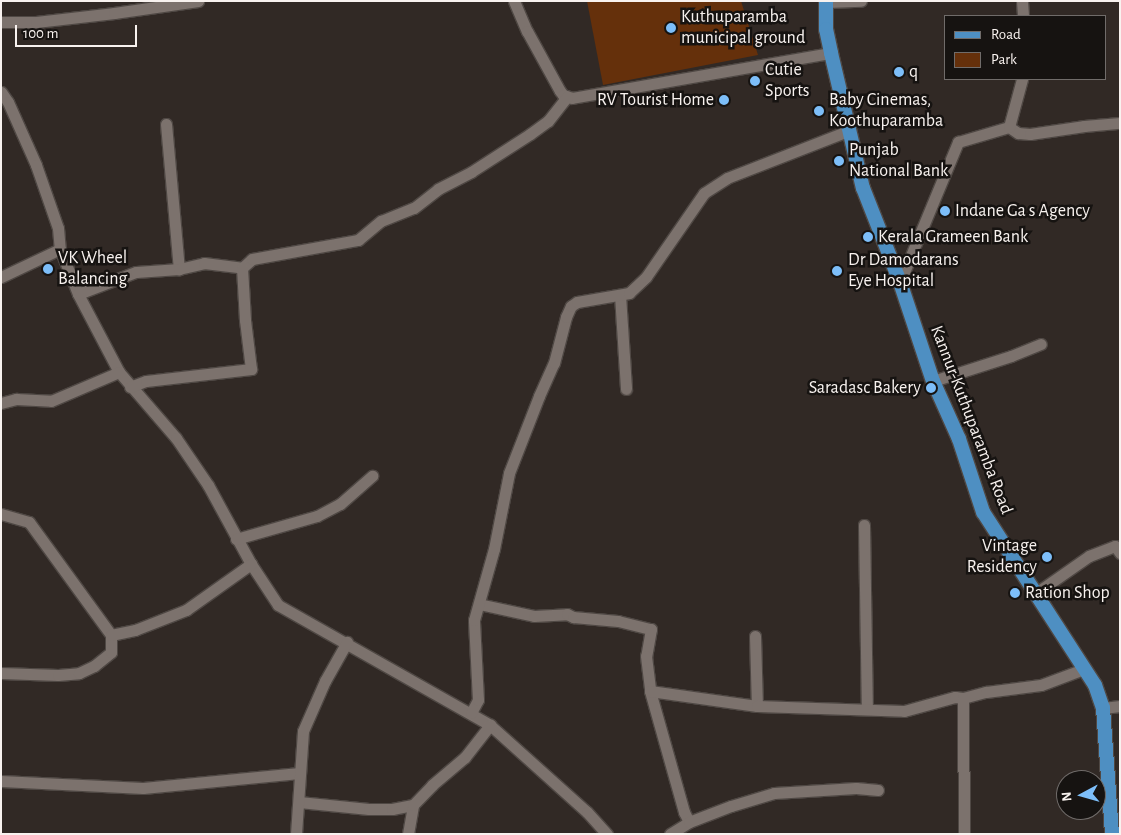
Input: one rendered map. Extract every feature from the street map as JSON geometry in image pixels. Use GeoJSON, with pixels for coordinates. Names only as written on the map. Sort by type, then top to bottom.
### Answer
{"type":"FeatureCollection","features":[{"type":"Feature","properties":{"kind":"main road","name":"Kannur-Kuthuparamba Road"},"geometry":{"type":"LineString","coordinates":[[826,2],[826,29],[830,53],[864,188],[900,282],[933,381],[958,438],[983,512],[1095,686],[1103,708],[1112,834]]}},
{"type":"Feature","properties":{"kind":"street"},"geometry":{"type":"LineString","coordinates":[[1,22],[36,22],[95,16],[198,1]]}},
{"type":"Feature","properties":{"kind":"street"},"geometry":{"type":"LineString","coordinates":[[514,1],[532,40],[560,91],[567,98],[578,98],[830,53]]}},
{"type":"Feature","properties":{"kind":"street"},"geometry":{"type":"LineString","coordinates":[[826,2],[861,1]]}},
{"type":"Feature","properties":{"kind":"street"},"geometry":{"type":"LineString","coordinates":[[1022,1],[1023,15]]}},
{"type":"Feature","properties":{"kind":"street"},"geometry":{"type":"LineString","coordinates":[[1009,127],[1022,80]]}},
{"type":"Feature","properties":{"kind":"street"},"geometry":{"type":"LineString","coordinates":[[1,92],[8,102],[36,165],[58,228],[60,249],[78,294],[119,372],[176,438],[208,485],[236,539],[278,604],[490,725],[587,812],[607,834]]}},
{"type":"Feature","properties":{"kind":"street"},"geometry":{"type":"LineString","coordinates":[[78,294],[136,272],[178,269],[204,263],[242,268],[252,259],[358,240],[381,221],[414,208],[438,190],[471,172],[530,134],[548,121],[567,98]]}},
{"type":"Feature","properties":{"kind":"street"},"geometry":{"type":"LineString","coordinates":[[1009,127],[1018,133],[1030,134],[1120,123]]}},
{"type":"Feature","properties":{"kind":"street"},"geometry":{"type":"LineString","coordinates":[[166,124],[178,269]]}},
{"type":"Feature","properties":{"kind":"street"},"geometry":{"type":"LineString","coordinates":[[900,282],[958,142],[1009,127]]}},
{"type":"Feature","properties":{"kind":"street"},"geometry":{"type":"LineString","coordinates":[[471,713],[478,700],[474,620],[494,549],[509,473],[554,363],[566,317],[572,306],[577,302],[629,293],[646,277],[704,193],[727,178],[850,130]]}},
{"type":"Feature","properties":{"kind":"street"},"geometry":{"type":"LineString","coordinates":[[1,277],[60,249]]}},
{"type":"Feature","properties":{"kind":"street"},"geometry":{"type":"LineString","coordinates":[[130,387],[146,382],[251,369],[245,320],[242,268]]}},
{"type":"Feature","properties":{"kind":"street"},"geometry":{"type":"LineString","coordinates":[[620,296],[626,389]]}},
{"type":"Feature","properties":{"kind":"street"},"geometry":{"type":"LineString","coordinates":[[933,381],[1012,356],[1041,344]]}},
{"type":"Feature","properties":{"kind":"street"},"geometry":{"type":"LineString","coordinates":[[1,403],[16,399],[51,401],[119,372]]}},
{"type":"Feature","properties":{"kind":"street"},"geometry":{"type":"LineString","coordinates":[[236,539],[317,516],[340,504],[372,476]]}},
{"type":"Feature","properties":{"kind":"street"},"geometry":{"type":"LineString","coordinates":[[1,514],[29,522],[111,635],[112,644],[108,655],[94,666],[80,673],[35,676],[1,672]]}},
{"type":"Feature","properties":{"kind":"street"},"geometry":{"type":"LineString","coordinates":[[864,525],[868,708]]}},
{"type":"Feature","properties":{"kind":"street"},"geometry":{"type":"LineString","coordinates":[[1036,593],[1089,556],[1115,546],[1120,553]]}},
{"type":"Feature","properties":{"kind":"street"},"geometry":{"type":"LineString","coordinates":[[111,635],[135,630],[186,610],[251,564]]}},
{"type":"Feature","properties":{"kind":"street"},"geometry":{"type":"LineString","coordinates":[[478,604],[534,616],[567,614],[573,617],[618,621],[651,629],[646,656],[650,691],[676,784],[689,822]]}},
{"type":"Feature","properties":{"kind":"street"},"geometry":{"type":"LineString","coordinates":[[755,636],[757,706]]}},
{"type":"Feature","properties":{"kind":"street"},"geometry":{"type":"LineString","coordinates":[[296,834],[303,731],[325,681],[347,642]]}},
{"type":"Feature","properties":{"kind":"street"},"geometry":{"type":"LineString","coordinates":[[650,691],[757,706],[868,708],[904,711],[986,692],[1041,685],[1084,669]]}},
{"type":"Feature","properties":{"kind":"street"},"geometry":{"type":"LineString","coordinates":[[963,698],[964,834]]}},
{"type":"Feature","properties":{"kind":"street"},"geometry":{"type":"LineString","coordinates":[[1103,708],[1120,706]]}},
{"type":"Feature","properties":{"kind":"street"},"geometry":{"type":"LineString","coordinates":[[408,834],[414,805],[432,785],[465,757],[490,725]]}},
{"type":"Feature","properties":{"kind":"street"},"geometry":{"type":"LineString","coordinates":[[1,781],[143,788],[299,773]]}},
{"type":"Feature","properties":{"kind":"street"},"geometry":{"type":"LineString","coordinates":[[670,834],[689,822],[731,806],[774,793],[856,788],[878,790]]}},
{"type":"Feature","properties":{"kind":"street"},"geometry":{"type":"LineString","coordinates":[[299,802],[369,809],[392,809],[414,805]]}},
{"type":"Feature","properties":{"kind":"green space","name":"Kuthuparamba municipal ground"},"geometry":{"type":"Polygon","coordinates":[[[587,1],[741,1],[758,55],[603,85],[587,1]]]}},
{"type":"Feature","properties":{"kind":"place","name":"Kuthuparamba municipal ground"},"geometry":{"type":"Point","coordinates":[671,28]}},
{"type":"Feature","properties":{"kind":"place","name":"q"},"geometry":{"type":"Point","coordinates":[899,72]}},
{"type":"Feature","properties":{"kind":"place","name":"Cutie Sports"},"geometry":{"type":"Point","coordinates":[755,81]}},
{"type":"Feature","properties":{"kind":"place","name":"RV Tourist Home"},"geometry":{"type":"Point","coordinates":[724,100]}},
{"type":"Feature","properties":{"kind":"place","name":"Baby Cinemas, Koothuparamba"},"geometry":{"type":"Point","coordinates":[819,111]}},
{"type":"Feature","properties":{"kind":"place","name":"Punjab National Bank"},"geometry":{"type":"Point","coordinates":[839,161]}},
{"type":"Feature","properties":{"kind":"place","name":"Indane Ga s Agency"},"geometry":{"type":"Point","coordinates":[945,211]}},
{"type":"Feature","properties":{"kind":"place","name":"Kerala Grameen Bank"},"geometry":{"type":"Point","coordinates":[868,237]}},
{"type":"Feature","properties":{"kind":"place","name":"VK Wheel Balancing"},"geometry":{"type":"Point","coordinates":[48,269]}},
{"type":"Feature","properties":{"kind":"place","name":"Dr Damodarans Eye Hospital"},"geometry":{"type":"Point","coordinates":[837,271]}},
{"type":"Feature","properties":{"kind":"place","name":"Saradasc Bakery"},"geometry":{"type":"Point","coordinates":[931,388]}},
{"type":"Feature","properties":{"kind":"place","name":"Vintage Residency"},"geometry":{"type":"Point","coordinates":[1047,557]}},
{"type":"Feature","properties":{"kind":"place","name":"Ration Shop"},"geometry":{"type":"Point","coordinates":[1015,593]}}]}
